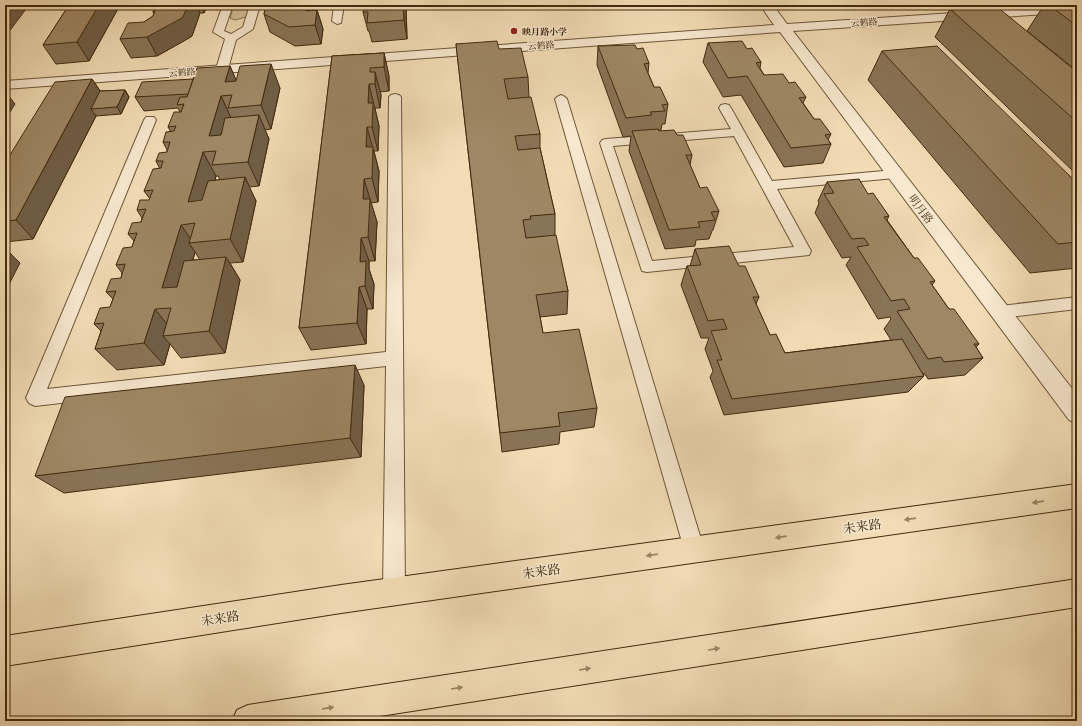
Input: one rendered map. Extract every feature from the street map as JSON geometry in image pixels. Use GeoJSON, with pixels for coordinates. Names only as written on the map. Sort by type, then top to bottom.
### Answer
{"type":"FeatureCollection","features":[{"type":"Feature","properties":{"kind":"main road","name":"未来路"},"geometry":{"type":"LineString","coordinates":[[5,651],[394,591],[1077,496]]}},
{"type":"Feature","properties":{"kind":"main road"},"geometry":{"type":"LineString","coordinates":[[248,721],[1077,593]]}},
{"type":"Feature","properties":{"kind":"street","name":"明月路"},"geometry":{"type":"LineString","coordinates":[[766,5],[1077,413]]}},
{"type":"Feature","properties":{"kind":"street","name":"云鹤路"},"geometry":{"type":"LineString","coordinates":[[5,85],[1077,8]]}},
{"type":"Feature","properties":{"kind":"lane"},"geometry":{"type":"LineString","coordinates":[[228,5],[218,32],[231,38]]}},
{"type":"Feature","properties":{"kind":"lane"},"geometry":{"type":"LineString","coordinates":[[222,69],[231,38],[248,28],[255,5]]}},
{"type":"Feature","properties":{"kind":"lane"},"geometry":{"type":"LineString","coordinates":[[338,21],[339,5]]}},
{"type":"Feature","properties":{"kind":"lane"},"geometry":{"type":"LineString","coordinates":[[394,591],[396,97]]}},
{"type":"Feature","properties":{"kind":"lane"},"geometry":{"type":"LineString","coordinates":[[561,99],[694,549]]}},
{"type":"Feature","properties":{"kind":"lane"},"geometry":{"type":"LineString","coordinates":[[725,108],[804,251],[647,267],[606,143],[738,132]]}},
{"type":"Feature","properties":{"kind":"lane"},"geometry":{"type":"LineString","coordinates":[[150,120],[35,398],[395,358]]}},
{"type":"Feature","properties":{"kind":"lane"},"geometry":{"type":"LineString","coordinates":[[768,186],[895,174]]}},
{"type":"Feature","properties":{"kind":"lane"},"geometry":{"type":"LineString","coordinates":[[1000,312],[1077,303]]}},
{"type":"Feature","properties":{"kind":"shaded area"},"geometry":{"type":"Polygon","coordinates":[[[234,5],[250,5],[246,17],[235,20],[230,18],[234,5]]]}},
{"type":"Feature","properties":{"kind":"building"},"geometry":{"type":"Polygon","coordinates":[[[69,5],[99,5],[77,42],[43,45],[69,5]]]}},
{"type":"Feature","properties":{"kind":"building"},"geometry":{"type":"Polygon","coordinates":[[[156,5],[188,5],[183,17],[147,37],[120,39],[128,23],[144,22],[153,16],[156,5]]]}},
{"type":"Feature","properties":{"kind":"building"},"geometry":{"type":"Polygon","coordinates":[[[266,5],[299,5],[307,11],[317,10],[315,25],[289,27],[264,14],[266,5]]]}},
{"type":"Feature","properties":{"kind":"building"},"geometry":{"type":"Polygon","coordinates":[[[364,5],[403,5],[404,20],[367,23],[368,12],[363,12],[364,5]]]}},
{"type":"Feature","properties":{"kind":"building"},"geometry":{"type":"Polygon","coordinates":[[[1049,5],[1077,5],[1077,26],[1049,5]]]}},
{"type":"Feature","properties":{"kind":"building"},"geometry":{"type":"Polygon","coordinates":[[[996,6],[1077,72],[1077,122],[950,9],[996,6]]]}},
{"type":"Feature","properties":{"kind":"building"},"geometry":{"type":"Polygon","coordinates":[[[497,41],[499,49],[521,48],[528,77],[504,79],[508,99],[531,97],[540,134],[515,136],[518,150],[540,148],[555,214],[530,216],[531,219],[523,220],[526,238],[556,235],[568,291],[536,295],[543,333],[579,329],[597,408],[558,413],[560,426],[500,433],[456,44],[497,41]]]}},
{"type":"Feature","properties":{"kind":"building"},"geometry":{"type":"Polygon","coordinates":[[[742,41],[747,49],[752,48],[761,62],[756,63],[764,75],[783,74],[789,83],[795,82],[806,97],[799,98],[814,119],[820,119],[831,134],[825,135],[831,144],[791,148],[747,76],[728,78],[708,43],[742,41]]]}},
{"type":"Feature","properties":{"kind":"building"},"geometry":{"type":"Polygon","coordinates":[[[635,45],[637,49],[643,48],[649,63],[644,64],[654,87],[660,87],[668,104],[662,105],[665,111],[650,112],[652,115],[626,118],[598,46],[635,45]]]}},
{"type":"Feature","properties":{"kind":"building"},"geometry":{"type":"Polygon","coordinates":[[[937,46],[1077,183],[1077,242],[1058,244],[882,51],[937,46]]]}},
{"type":"Feature","properties":{"kind":"building"},"geometry":{"type":"Polygon","coordinates":[[[384,53],[384,67],[370,68],[370,72],[375,72],[375,84],[369,84],[368,103],[373,103],[372,127],[367,127],[366,147],[373,147],[372,178],[364,179],[363,199],[370,199],[368,237],[361,238],[360,262],[366,261],[365,286],[359,287],[357,323],[299,328],[332,56],[384,53]]]}},
{"type":"Feature","properties":{"kind":"building"},"geometry":{"type":"Polygon","coordinates":[[[271,64],[261,105],[228,108],[232,95],[221,96],[209,136],[221,135],[225,118],[259,115],[248,162],[212,165],[216,151],[203,152],[188,202],[202,200],[208,181],[245,177],[230,239],[189,243],[195,223],[181,225],[162,288],[177,287],[184,261],[226,257],[209,331],[163,336],[171,308],[155,309],[144,343],[95,349],[104,323],[94,324],[100,308],[110,307],[116,291],[106,292],[111,279],[121,278],[125,264],[116,265],[123,248],[132,247],[137,233],[128,234],[132,223],[141,222],[146,209],[137,210],[140,200],[149,200],[153,190],[144,191],[153,169],[161,168],[163,161],[156,161],[159,153],[167,152],[170,142],[163,142],[166,132],[174,131],[176,126],[168,127],[174,112],[181,112],[184,104],[177,105],[180,97],[187,97],[197,68],[230,66],[225,82],[236,81],[240,66],[271,64]]]}},
{"type":"Feature","properties":{"kind":"building"},"geometry":{"type":"Polygon","coordinates":[[[92,79],[16,220],[5,221],[5,163],[55,82],[92,79]]]}},
{"type":"Feature","properties":{"kind":"building"},"geometry":{"type":"Polygon","coordinates":[[[193,79],[188,94],[135,97],[142,82],[193,79]]]}},
{"type":"Feature","properties":{"kind":"building"},"geometry":{"type":"Polygon","coordinates":[[[125,90],[117,107],[91,109],[100,91],[125,90]]]}},
{"type":"Feature","properties":{"kind":"building"},"geometry":{"type":"Polygon","coordinates":[[[658,129],[659,131],[674,130],[677,135],[683,135],[692,155],[686,155],[700,188],[707,187],[719,211],[711,212],[715,220],[698,222],[700,227],[669,230],[632,131],[658,129]]]}},
{"type":"Feature","properties":{"kind":"building"},"geometry":{"type":"Polygon","coordinates":[[[859,179],[868,194],[873,193],[889,216],[884,217],[914,258],[918,258],[935,281],[930,282],[949,309],[954,309],[979,344],[974,344],[983,358],[944,362],[941,357],[928,359],[897,311],[910,309],[904,299],[891,301],[857,247],[869,245],[864,238],[852,239],[824,194],[834,193],[827,182],[859,179]]]}},
{"type":"Feature","properties":{"kind":"building"},"geometry":{"type":"Polygon","coordinates":[[[729,246],[739,266],[745,266],[759,297],[753,297],[770,335],[776,334],[785,353],[902,339],[924,376],[732,399],[717,360],[722,360],[711,331],[727,329],[723,319],[708,321],[687,266],[701,265],[695,249],[729,246]]]}},
{"type":"Feature","properties":{"kind":"building"},"geometry":{"type":"Polygon","coordinates":[[[355,365],[350,438],[35,476],[65,397],[355,365]]]}},
{"type":"Feature","properties":{"kind":"place","name":"映月路小学"},"geometry":{"type":"Point","coordinates":[514,31]}}]}
